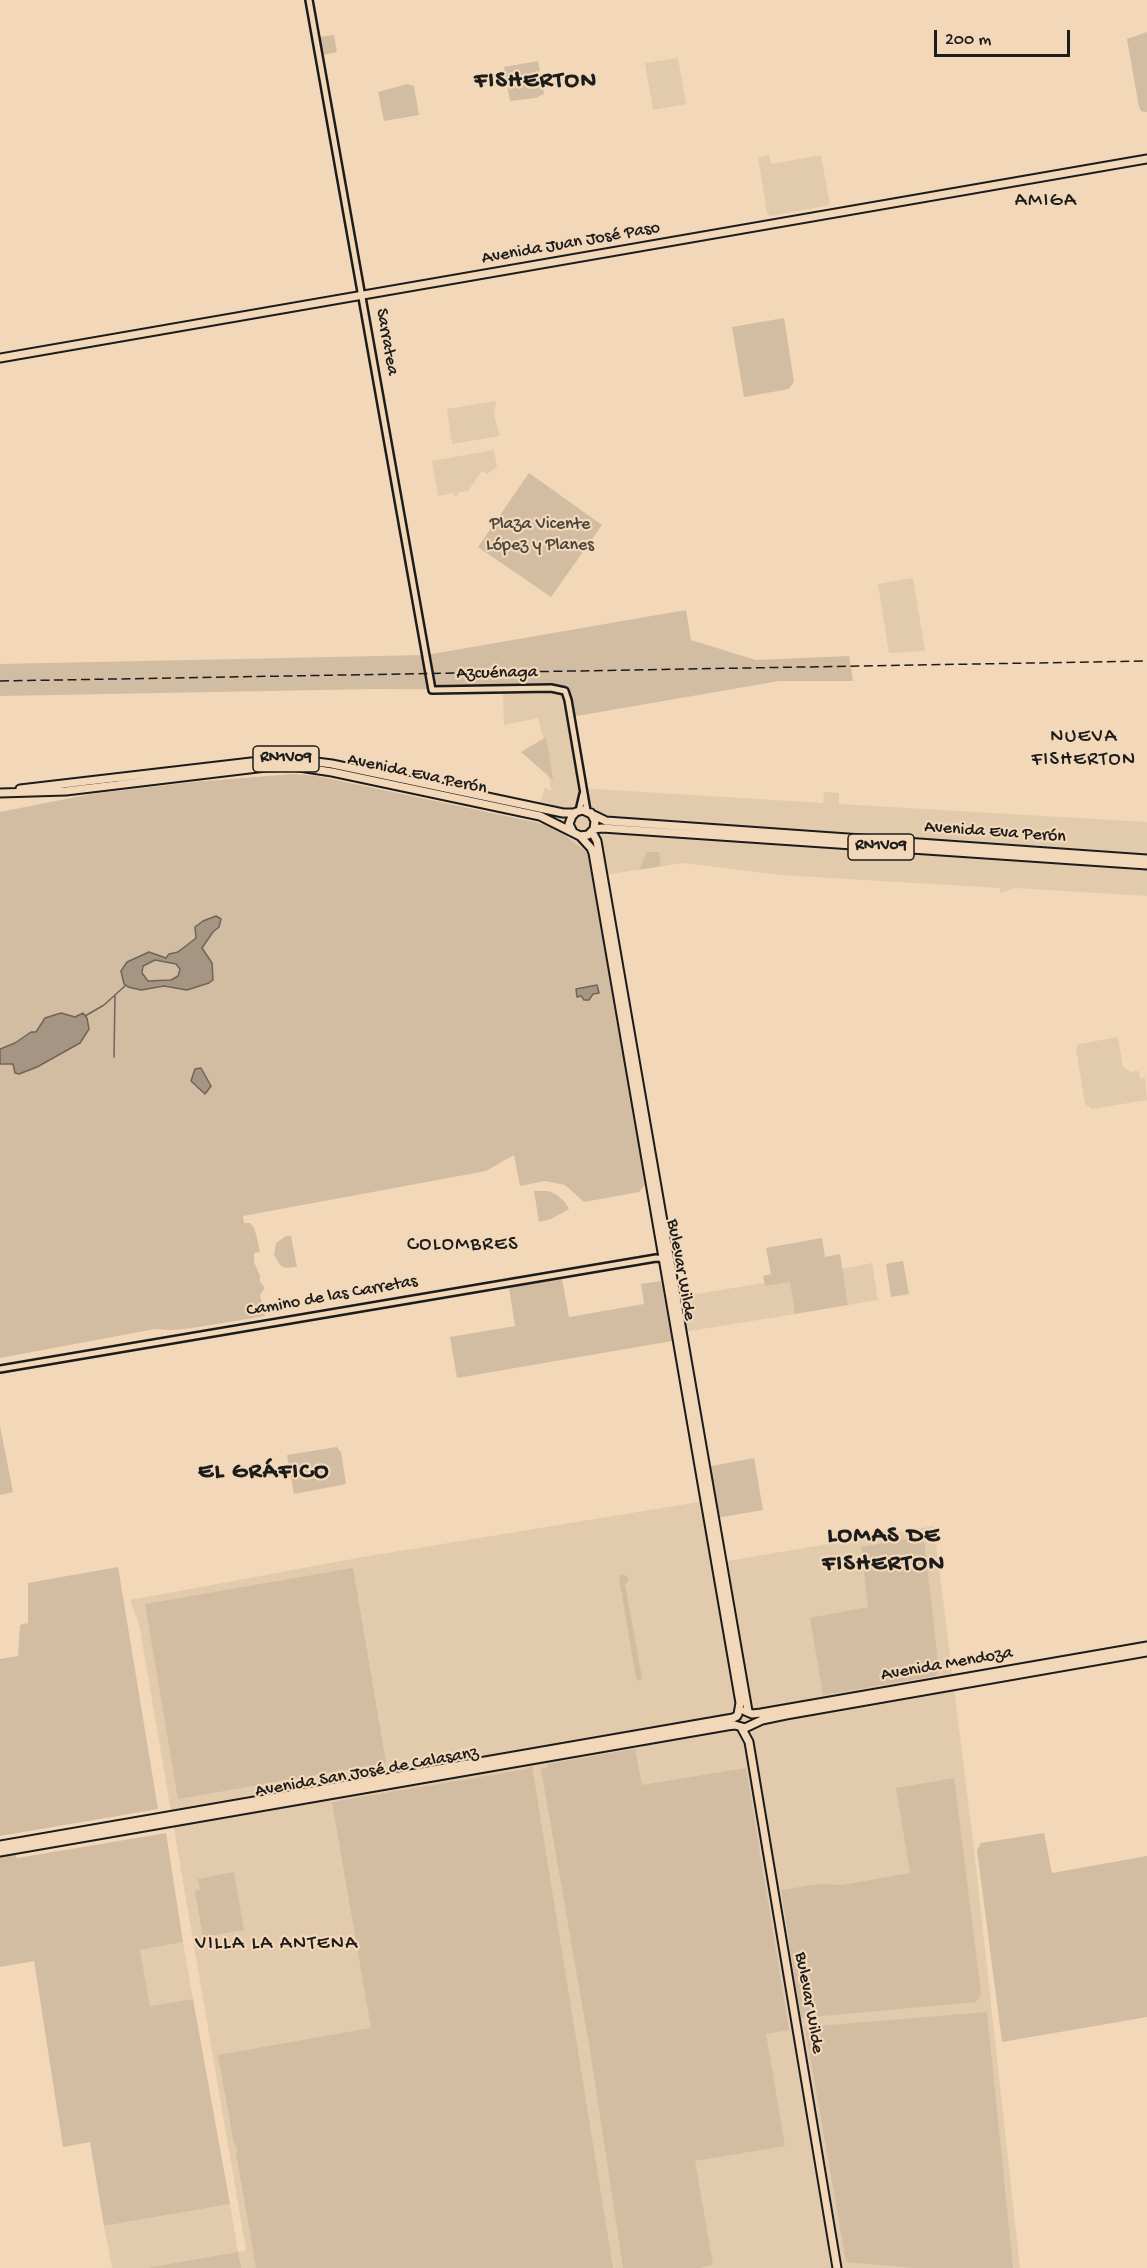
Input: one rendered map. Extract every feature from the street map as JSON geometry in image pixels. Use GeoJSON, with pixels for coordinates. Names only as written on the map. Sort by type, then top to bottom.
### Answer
{"type":"FeatureCollection","features":[{"type":"Feature","properties":{"kind":"main road","name":"Avenida Juan José Paso"},"geometry":{"type":"LineString","coordinates":[[0,358],[1147,159]]}},
{"type":"Feature","properties":{"kind":"main road","name":"Avenida Eva Perón"},"geometry":{"type":"LineString","coordinates":[[0,793],[251,762],[293,759],[332,764],[556,812],[577,812]]}},
{"type":"Feature","properties":{"kind":"main road","name":"Avenida Eva Perón"},"geometry":{"type":"LineString","coordinates":[[0,793],[66,791],[266,767],[306,767],[540,816],[576,834]]}},
{"type":"Feature","properties":{"kind":"main road","name":"RN1V09"},"geometry":{"type":"LineString","coordinates":[[577,812],[589,812]]}},
{"type":"Feature","properties":{"kind":"main road"},"geometry":{"type":"LineString","coordinates":[[576,834],[569,824],[577,812]]}},
{"type":"Feature","properties":{"kind":"main road","name":"Avenida Eva Perón"},"geometry":{"type":"LineString","coordinates":[[589,812],[606,820],[1147,859]]}},
{"type":"Feature","properties":{"kind":"main road"},"geometry":{"type":"LineString","coordinates":[[589,812],[595,821],[593,831]]}},
{"type":"Feature","properties":{"kind":"main road","name":"Avenida Eva Perón"},"geometry":{"type":"LineString","coordinates":[[593,831],[602,828],[1147,866]]}},
{"type":"Feature","properties":{"kind":"main road","name":"RN1V09"},"geometry":{"type":"LineString","coordinates":[[576,834],[588,835],[593,831]]}},
{"type":"Feature","properties":{"kind":"main road","name":"Bulevar Wilde"},"geometry":{"type":"LineString","coordinates":[[593,831],[597,840],[740,1703],[738,1715]]}},
{"type":"Feature","properties":{"kind":"main road","name":"Bulevar Wilde"},"geometry":{"type":"LineString","coordinates":[[576,834],[591,848],[593,853],[665,1258],[750,1712]]}},
{"type":"Feature","properties":{"kind":"main road","name":"Avenida Mendoza"},"geometry":{"type":"LineString","coordinates":[[738,1715],[1147,1646]]}},
{"type":"Feature","properties":{"kind":"main road","name":"Avenida Mendoza"},"geometry":{"type":"LineString","coordinates":[[740,1726],[745,1728],[753,1723],[795,1713],[1147,1652]]}},
{"type":"Feature","properties":{"kind":"main road"},"geometry":{"type":"LineString","coordinates":[[750,1712],[753,1723]]}},
{"type":"Feature","properties":{"kind":"main road"},"geometry":{"type":"LineString","coordinates":[[738,1715],[737,1721],[740,1726]]}},
{"type":"Feature","properties":{"kind":"main road","name":"Avenida San José de Calasanz"},"geometry":{"type":"LineString","coordinates":[[0,1852],[733,1718],[738,1715]]}},
{"type":"Feature","properties":{"kind":"main road","name":"Bulevar Wilde"},"geometry":{"type":"LineString","coordinates":[[749,1742],[753,1723]]}},
{"type":"Feature","properties":{"kind":"main road","name":"Avenida San José de Calasanz"},"geometry":{"type":"LineString","coordinates":[[0,1845],[403,1778],[728,1726],[740,1726]]}},
{"type":"Feature","properties":{"kind":"main road","name":"Bulevar Wilde"},"geometry":{"type":"LineString","coordinates":[[740,1726],[749,1742],[837,2268]]}},
{"type":"Feature","properties":{"kind":"street","name":"Sarratea"},"geometry":{"type":"LineString","coordinates":[[309,0],[432,690]]}},
{"type":"Feature","properties":{"kind":"street","name":"Azcuénaga"},"geometry":{"type":"LineString","coordinates":[[432,690],[551,688],[562,690],[568,700],[583,792]]}},
{"type":"Feature","properties":{"kind":"street"},"geometry":{"type":"LineString","coordinates":[[577,812],[583,792]]}},
{"type":"Feature","properties":{"kind":"street"},"geometry":{"type":"LineString","coordinates":[[583,792],[589,812]]}},
{"type":"Feature","properties":{"kind":"street","name":"Camino de las Carretas"},"geometry":{"type":"LineString","coordinates":[[0,1369],[665,1258]]}},
{"type":"Feature","properties":{"kind":"shaded area"},"geometry":{"type":"Polygon","coordinates":[[[678,58],[686,104],[653,110],[645,63],[678,58]]]}},
{"type":"Feature","properties":{"kind":"shaded area"},"geometry":{"type":"Polygon","coordinates":[[[769,155],[771,164],[821,155],[830,205],[770,216],[767,213],[758,157],[769,155]]]}},
{"type":"Feature","properties":{"kind":"shaded area"},"geometry":{"type":"Polygon","coordinates":[[[496,401],[494,415],[500,436],[452,444],[447,409],[496,401]]]}},
{"type":"Feature","properties":{"kind":"shaded area"},"geometry":{"type":"Polygon","coordinates":[[[494,450],[497,467],[487,474],[482,471],[468,491],[457,493],[459,495],[454,496],[454,493],[438,496],[432,461],[494,450]]]}},
{"type":"Feature","properties":{"kind":"shaded area"},"geometry":{"type":"Polygon","coordinates":[[[913,578],[925,651],[889,653],[878,584],[913,578]]]}},
{"type":"Feature","properties":{"kind":"shaded area","name":"NUEVA FISHERTON"},"geometry":{"type":"Polygon","coordinates":[[[556,691],[563,697],[578,788],[823,803],[824,792],[839,793],[839,804],[1147,822],[1147,896],[1015,888],[1000,893],[1000,888],[779,875],[684,863],[603,875],[555,829],[552,804],[540,802],[545,787],[551,791],[544,740],[538,718],[504,725],[503,692],[556,691]]]}},
{"type":"Feature","properties":{"kind":"shaded area"},"geometry":{"type":"Polygon","coordinates":[[[216,916],[221,919],[219,927],[202,948],[212,963],[213,980],[187,990],[164,986],[141,990],[124,984],[121,971],[127,962],[149,952],[166,958],[169,954],[178,952],[196,938],[195,927],[216,916]],[[155,960],[143,966],[142,973],[148,981],[171,980],[178,976],[180,969],[176,964],[155,960]]]}},
{"type":"Feature","properties":{"kind":"shaded area"},"geometry":{"type":"Polygon","coordinates":[[[597,985],[599,993],[593,994],[589,1000],[584,1000],[581,996],[577,997],[576,989],[597,985]]]}},
{"type":"Feature","properties":{"kind":"shaded area"},"geometry":{"type":"Polygon","coordinates":[[[61,1013],[75,1017],[83,1013],[87,1018],[89,1029],[80,1043],[37,1067],[19,1074],[15,1073],[13,1064],[0,1064],[0,1049],[15,1043],[31,1032],[36,1032],[45,1018],[61,1013]]]}},
{"type":"Feature","properties":{"kind":"shaded area"},"geometry":{"type":"Polygon","coordinates":[[[1118,1037],[1123,1067],[1131,1072],[1139,1071],[1140,1078],[1145,1078],[1147,1100],[1092,1109],[1085,1104],[1076,1048],[1079,1044],[1118,1037]]]}},
{"type":"Feature","properties":{"kind":"shaded area"},"geometry":{"type":"Polygon","coordinates":[[[201,1068],[211,1086],[205,1094],[191,1081],[195,1069],[201,1068]]]}},
{"type":"Feature","properties":{"kind":"shaded area"},"geometry":{"type":"Polygon","coordinates":[[[872,1263],[878,1300],[848,1305],[842,1269],[872,1263]]]}},
{"type":"Feature","properties":{"kind":"shaded area"},"geometry":{"type":"Polygon","coordinates":[[[790,1281],[795,1314],[684,1332],[678,1297],[790,1281]]]}},
{"type":"Feature","properties":{"kind":"shaded area"},"geometry":{"type":"Polygon","coordinates":[[[705,1501],[716,1563],[934,1526],[975,1858],[1020,2268],[112,2268],[104,2226],[230,2204],[238,2252],[246,2250],[139,1624],[130,1600],[363,1557],[705,1501]]]}},
{"type":"Feature","properties":{"kind":"shaded area"},"geometry":{"type":"Polygon","coordinates":[[[183,1942],[193,1999],[150,2007],[140,1950],[183,1942]]]}},
{"type":"Feature","properties":{"kind":"green space"},"geometry":{"type":"Polygon","coordinates":[[[1147,32],[1147,112],[1145,112],[1139,107],[1127,39],[1147,32]]]}},
{"type":"Feature","properties":{"kind":"green space"},"geometry":{"type":"Polygon","coordinates":[[[334,35],[337,52],[323,55],[320,37],[334,35]]]}},
{"type":"Feature","properties":{"kind":"green space"},"geometry":{"type":"Polygon","coordinates":[[[538,61],[544,94],[536,98],[510,101],[504,67],[538,61]]]}},
{"type":"Feature","properties":{"kind":"green space"},"geometry":{"type":"Polygon","coordinates":[[[407,84],[414,86],[419,115],[384,121],[378,92],[407,84]]]}},
{"type":"Feature","properties":{"kind":"green space"},"geometry":{"type":"Polygon","coordinates":[[[784,318],[794,382],[789,389],[744,397],[732,327],[784,318]]]}},
{"type":"Feature","properties":{"kind":"green space","name":"Plaza Vicente López y Planes"},"geometry":{"type":"Polygon","coordinates":[[[529,473],[602,525],[551,597],[478,547],[529,473]]]}},
{"type":"Feature","properties":{"kind":"green space"},"geometry":{"type":"Polygon","coordinates":[[[686,610],[691,640],[756,660],[849,656],[853,681],[779,681],[571,717],[562,690],[375,689],[0,696],[0,664],[426,655],[686,610]]]}},
{"type":"Feature","properties":{"kind":"green space"},"geometry":{"type":"Polygon","coordinates":[[[546,737],[549,755],[553,780],[521,752],[546,737]]]}},
{"type":"Feature","properties":{"kind":"green space"},"geometry":{"type":"Polygon","coordinates":[[[293,774],[317,776],[535,822],[564,835],[589,854],[645,1185],[639,1192],[584,1202],[565,1185],[545,1181],[520,1186],[514,1155],[486,1171],[243,1216],[244,1223],[250,1223],[257,1238],[260,1252],[254,1253],[254,1262],[260,1282],[265,1288],[260,1295],[265,1316],[192,1328],[155,1329],[0,1358],[0,812],[91,794],[193,782],[293,774]]]}},
{"type":"Feature","properties":{"kind":"green space"},"geometry":{"type":"Polygon","coordinates":[[[647,852],[659,852],[661,866],[639,870],[647,852]]]}},
{"type":"Feature","properties":{"kind":"green space"},"geometry":{"type":"Polygon","coordinates":[[[534,1191],[548,1191],[557,1195],[569,1209],[551,1219],[539,1222],[534,1191]]]}},
{"type":"Feature","properties":{"kind":"green space"},"geometry":{"type":"Polygon","coordinates":[[[286,1236],[291,1236],[297,1267],[285,1268],[280,1265],[274,1255],[276,1243],[286,1236]]]}},
{"type":"Feature","properties":{"kind":"green space"},"geometry":{"type":"Polygon","coordinates":[[[822,1238],[825,1257],[840,1254],[848,1305],[795,1314],[790,1282],[765,1286],[763,1276],[771,1274],[766,1248],[822,1238]]]}},
{"type":"Feature","properties":{"kind":"green space"},"geometry":{"type":"Polygon","coordinates":[[[903,1261],[909,1294],[891,1297],[886,1264],[903,1261]]]}},
{"type":"Feature","properties":{"kind":"green space"},"geometry":{"type":"Polygon","coordinates":[[[562,1279],[569,1317],[644,1304],[641,1284],[661,1281],[672,1341],[457,1378],[450,1337],[515,1326],[509,1288],[562,1279]]]}},
{"type":"Feature","properties":{"kind":"green space"},"geometry":{"type":"Polygon","coordinates":[[[0,1426],[13,1492],[0,1495],[0,1426]]]}},
{"type":"Feature","properties":{"kind":"green space"},"geometry":{"type":"Polygon","coordinates":[[[337,1447],[341,1452],[346,1484],[294,1494],[287,1455],[337,1447]]]}},
{"type":"Feature","properties":{"kind":"green space"},"geometry":{"type":"Polygon","coordinates":[[[754,1458],[763,1510],[717,1518],[707,1467],[754,1458]]]}},
{"type":"Feature","properties":{"kind":"green space"},"geometry":{"type":"Polygon","coordinates":[[[920,1537],[924,1540],[939,1671],[935,1676],[823,1695],[810,1618],[868,1607],[861,1547],[920,1537]]]}},
{"type":"Feature","properties":{"kind":"green space"},"geometry":{"type":"Polygon","coordinates":[[[118,1567],[158,1809],[0,1836],[0,1659],[18,1656],[20,1625],[28,1623],[28,1583],[118,1567]]]}},
{"type":"Feature","properties":{"kind":"green space"},"geometry":{"type":"Polygon","coordinates":[[[353,1568],[386,1763],[178,1799],[145,1604],[353,1568]]]}},
{"type":"Feature","properties":{"kind":"green space"},"geometry":{"type":"Polygon","coordinates":[[[620,1574],[627,1576],[629,1580],[625,1584],[642,1678],[639,1681],[636,1678],[620,1574]]]}},
{"type":"Feature","properties":{"kind":"green space"},"geometry":{"type":"Polygon","coordinates":[[[635,1749],[642,1785],[746,1768],[789,2030],[766,2034],[785,2146],[695,2161],[713,2265],[699,2268],[623,2268],[590,2050],[541,1769],[547,1768],[547,1764],[635,1749]]]}},
{"type":"Feature","properties":{"kind":"green space"},"geometry":{"type":"Polygon","coordinates":[[[532,1766],[613,2268],[256,2268],[237,2148],[234,2144],[218,2055],[371,2028],[332,1802],[527,1769],[532,1766]]]}},
{"type":"Feature","properties":{"kind":"green space"},"geometry":{"type":"Polygon","coordinates":[[[954,1778],[981,1994],[976,2002],[801,2018],[781,1890],[820,1884],[842,1885],[910,1873],[896,1788],[954,1778]]]}},
{"type":"Feature","properties":{"kind":"green space"},"geometry":{"type":"Polygon","coordinates":[[[166,1833],[183,1942],[140,1950],[150,2006],[193,1999],[230,2204],[104,2226],[90,2142],[63,2147],[34,1961],[0,1967],[0,1856],[15,1854],[17,1858],[166,1833]]]}},
{"type":"Feature","properties":{"kind":"green space"},"geometry":{"type":"Polygon","coordinates":[[[1044,1833],[1052,1873],[1147,1856],[1147,2017],[1002,2042],[977,1850],[981,1843],[1044,1833]]]}},
{"type":"Feature","properties":{"kind":"green space"},"geometry":{"type":"Polygon","coordinates":[[[234,1872],[244,1930],[203,1937],[195,1891],[200,1890],[198,1879],[234,1872]]]}},
{"type":"Feature","properties":{"kind":"green space"},"geometry":{"type":"Polygon","coordinates":[[[987,2012],[1013,2268],[914,2268],[846,2262],[805,2027],[987,2012]]]}},
{"type":"Feature","properties":{"kind":"green space"},"geometry":{"type":"Polygon","coordinates":[[[238,2252],[241,2268],[147,2268],[238,2252]]]}},
{"type":"Feature","properties":{"kind":"waterway"},"geometry":{"type":"LineString","coordinates":[[85,1016],[104,1005],[126,985]]}},
{"type":"Feature","properties":{"kind":"waterway"},"geometry":{"type":"LineString","coordinates":[[114,1057],[115,995]]}},
{"type":"Feature","properties":{"kind":"railway"},"geometry":{"type":"LineString","coordinates":[[0,681],[1147,661]]}},
{"type":"Feature","properties":{"kind":"district","name":"FISHERTON"},"geometry":{"type":"Point","coordinates":[536,82]}},
{"type":"Feature","properties":{"kind":"district","name":"AMIGA"},"geometry":{"type":"Point","coordinates":[1046,202]}},
{"type":"Feature","properties":{"kind":"district","name":"NUEVA FISHERTON"},"geometry":{"type":"Point","coordinates":[1084,750]}},
{"type":"Feature","properties":{"kind":"district","name":"COLOMBRES"},"geometry":{"type":"Point","coordinates":[463,1246]}},
{"type":"Feature","properties":{"kind":"district","name":"EL GRÁFICO"},"geometry":{"type":"Point","coordinates":[264,1473]}},
{"type":"Feature","properties":{"kind":"district","name":"LOMAS DE FISHERTON"},"geometry":{"type":"Point","coordinates":[884,1551]}},
{"type":"Feature","properties":{"kind":"district","name":"VILLA LA ANTENA"},"geometry":{"type":"Point","coordinates":[277,1945]}}]}
